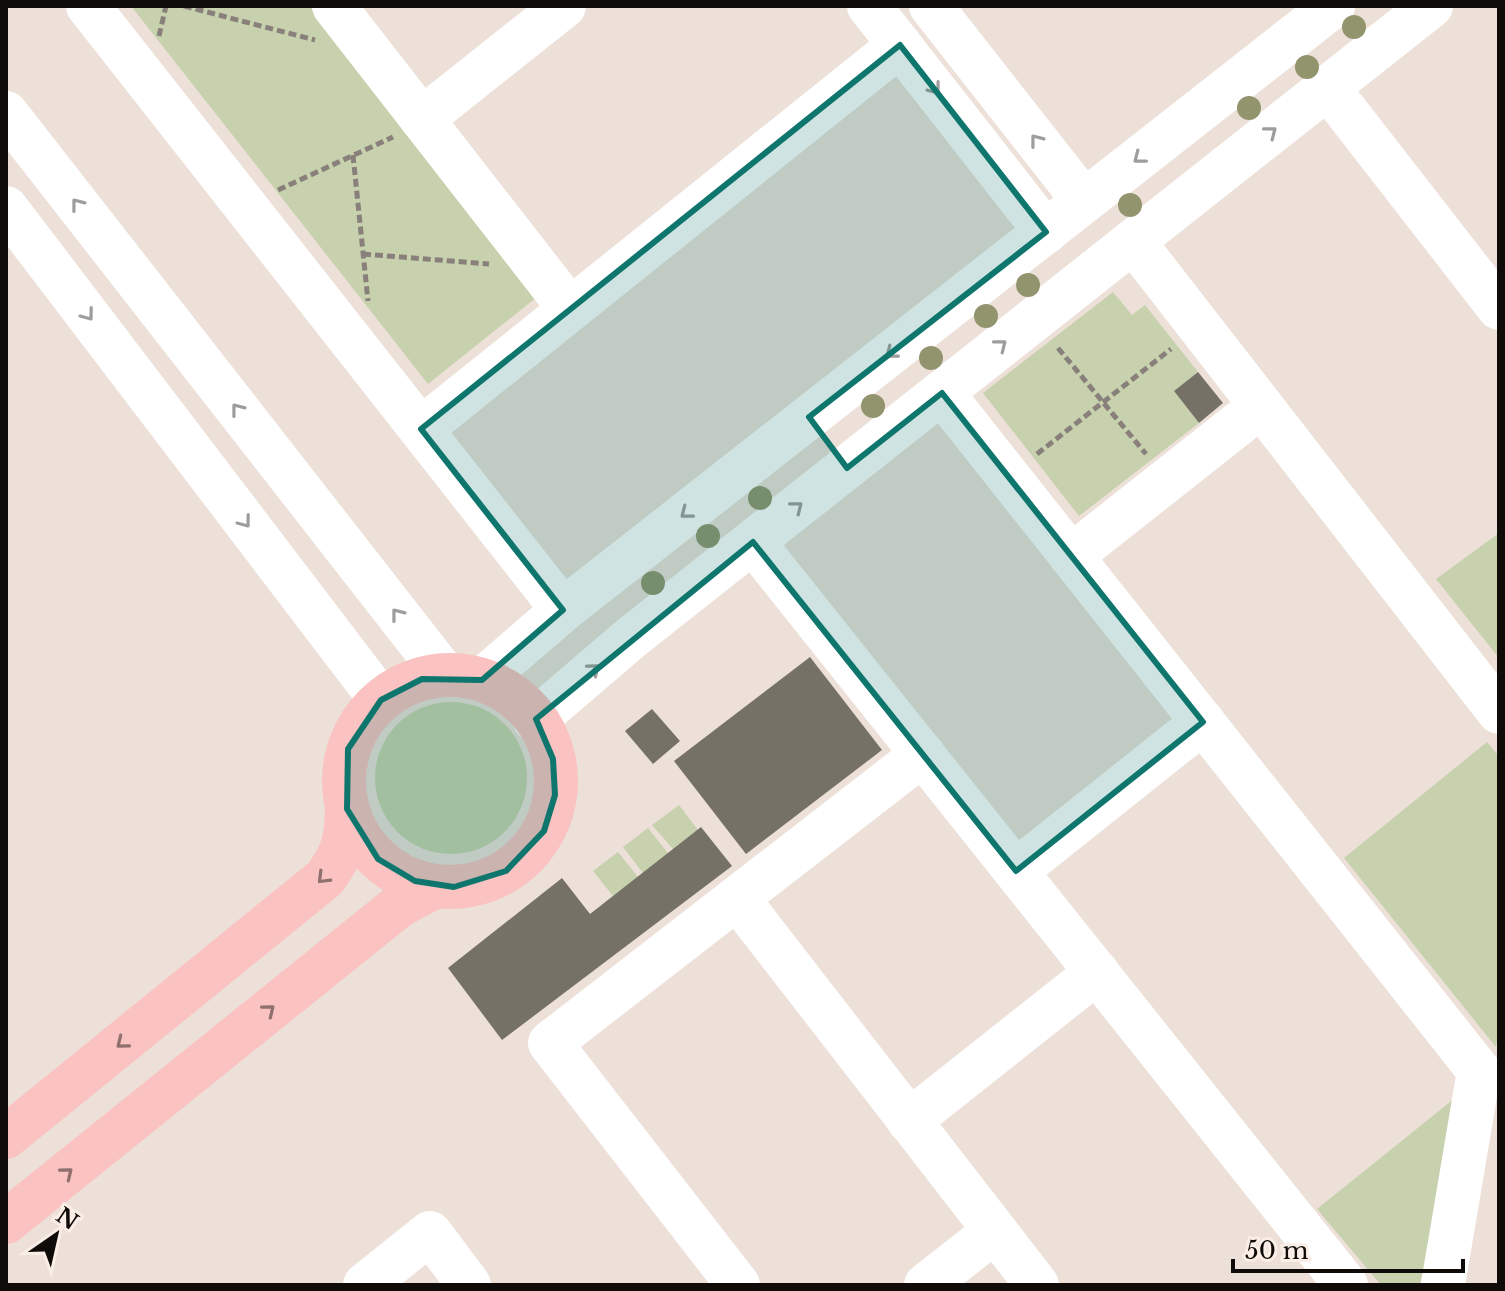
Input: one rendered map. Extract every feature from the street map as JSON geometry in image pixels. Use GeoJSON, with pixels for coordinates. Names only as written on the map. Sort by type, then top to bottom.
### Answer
{"type":"FeatureCollection","features":[{"type":"Feature","properties":{"kind":"main road"},"geometry":{"type":"LineString","coordinates":[[6,1137],[325,878],[340,858],[346,835],[347,808],[343,779],[348,749],[361,722],[381,700],[400,687],[422,679],[464,678],[499,688],[514,698],[528,710],[548,741],[553,759],[555,795],[544,831],[521,860],[506,871],[473,885],[436,886],[405,877],[378,859],[359,835],[347,808]]}},
{"type":"Feature","properties":{"kind":"main road"},"geometry":{"type":"LineString","coordinates":[[6,1222],[400,905],[436,886]]}},
{"type":"Feature","properties":{"kind":"street"},"geometry":{"type":"LineString","coordinates":[[88,6],[421,429],[577,599],[632,637]]}},
{"type":"Feature","properties":{"kind":"street"},"geometry":{"type":"LineString","coordinates":[[334,6],[570,309]]}},
{"type":"Feature","properties":{"kind":"street"},"geometry":{"type":"LineString","coordinates":[[423,121],[564,6]]}},
{"type":"Feature","properties":{"kind":"street"},"geometry":{"type":"LineString","coordinates":[[869,6],[1046,232]]}},
{"type":"Feature","properties":{"kind":"street"},"geometry":{"type":"LineString","coordinates":[[6,113],[464,678],[577,599],[1333,6]]}},
{"type":"Feature","properties":{"kind":"street"},"geometry":{"type":"LineString","coordinates":[[535,720],[632,637],[1431,6]]}},
{"type":"Feature","properties":{"kind":"street"},"geometry":{"type":"LineString","coordinates":[[942,10],[1084,201]]}},
{"type":"Feature","properties":{"kind":"street"},"geometry":{"type":"LineString","coordinates":[[421,429],[900,45]]}},
{"type":"Feature","properties":{"kind":"street"},"geometry":{"type":"LineString","coordinates":[[1328,88],[1499,308]]}},
{"type":"Feature","properties":{"kind":"street"},"geometry":{"type":"LineString","coordinates":[[1181,125],[1218,174]]}},
{"type":"Feature","properties":{"kind":"street"},"geometry":{"type":"LineString","coordinates":[[6,208],[381,700]]}},
{"type":"Feature","properties":{"kind":"street"},"geometry":{"type":"LineString","coordinates":[[1133,241],[1499,712]]}},
{"type":"Feature","properties":{"kind":"street"},"geometry":{"type":"LineString","coordinates":[[942,393],[1479,1071],[1443,1285]]}},
{"type":"Feature","properties":{"kind":"street"},"geometry":{"type":"LineString","coordinates":[[1071,556],[1261,406]]}},
{"type":"Feature","properties":{"kind":"street"},"geometry":{"type":"LineString","coordinates":[[809,417],[847,468]]}},
{"type":"Feature","properties":{"kind":"street"},"geometry":{"type":"LineString","coordinates":[[753,542],[1346,1285]]}},
{"type":"Feature","properties":{"kind":"street"},"geometry":{"type":"LineString","coordinates":[[1016,871],[1203,722]]}},
{"type":"Feature","properties":{"kind":"street"},"geometry":{"type":"LineString","coordinates":[[738,1285],[550,1043],[923,754]]}},
{"type":"Feature","properties":{"kind":"street"},"geometry":{"type":"LineString","coordinates":[[737,898],[1037,1285]]}},
{"type":"Feature","properties":{"kind":"street"},"geometry":{"type":"LineString","coordinates":[[909,1121],[1097,972]]}},
{"type":"Feature","properties":{"kind":"street"},"geometry":{"type":"LineString","coordinates":[[926,1285],[995,1231]]}},
{"type":"Feature","properties":{"kind":"street"},"geometry":{"type":"LineString","coordinates":[[365,1285],[430,1233],[469,1285]]}},
{"type":"Feature","properties":{"kind":"path"},"geometry":{"type":"LineString","coordinates":[[184,6],[372,55]]}},
{"type":"Feature","properties":{"kind":"path"},"geometry":{"type":"LineString","coordinates":[[245,206],[423,121]]}},
{"type":"Feature","properties":{"kind":"path"},"geometry":{"type":"LineString","coordinates":[[353,155],[369,312]]}},
{"type":"Feature","properties":{"kind":"path"},"geometry":{"type":"LineString","coordinates":[[363,254],[538,268]]}},
{"type":"Feature","properties":{"kind":"path"},"geometry":{"type":"LineString","coordinates":[[1034,319],[1167,480]]}},
{"type":"Feature","properties":{"kind":"path"},"geometry":{"type":"LineString","coordinates":[[1008,476],[1200,326]]}},
{"type":"Feature","properties":{"kind":"highlighted area"},"geometry":{"type":"Polygon","coordinates":[[[900,45],[1046,232],[809,417],[847,468],[942,393],[1203,722],[1016,871],[753,542],[536,719],[553,759],[555,795],[544,831],[506,871],[454,887],[415,881],[378,859],[347,809],[348,749],[381,700],[422,679],[482,680],[563,610],[421,429],[900,45]]]}},
{"type":"Feature","properties":{"kind":"green space"},"geometry":{"type":"Polygon","coordinates":[[[131,6],[310,6],[537,297],[428,384],[131,6]]]}},
{"type":"Feature","properties":{"kind":"green space"},"geometry":{"type":"Polygon","coordinates":[[[1113,292],[1132,315],[1145,305],[1198,372],[1174,391],[1199,423],[1079,516],[983,393],[1113,292]]]}},
{"type":"Feature","properties":{"kind":"green space"},"geometry":{"type":"Polygon","coordinates":[[[1499,533],[1499,658],[1436,579],[1499,533]]]}},
{"type":"Feature","properties":{"kind":"green space"},"geometry":{"type":"Polygon","coordinates":[[[451,702],[480,708],[505,724],[521,749],[527,778],[521,807],[505,832],[480,848],[451,854],[422,848],[397,832],[381,807],[375,778],[381,749],[397,724],[422,708],[451,702]]]}},
{"type":"Feature","properties":{"kind":"green space"},"geometry":{"type":"Polygon","coordinates":[[[1487,742],[1499,756],[1499,1028],[1496,1047],[1344,858],[1487,742]]]}},
{"type":"Feature","properties":{"kind":"green space"},"geometry":{"type":"Polygon","coordinates":[[[679,805],[698,830],[673,849],[652,825],[679,805]]]}},
{"type":"Feature","properties":{"kind":"green space"},"geometry":{"type":"Polygon","coordinates":[[[648,828],[668,853],[643,873],[623,847],[648,828]]]}},
{"type":"Feature","properties":{"kind":"green space"},"geometry":{"type":"Polygon","coordinates":[[[618,852],[638,877],[613,896],[593,871],[618,852]]]}},
{"type":"Feature","properties":{"kind":"green space"},"geometry":{"type":"Polygon","coordinates":[[[1455,1098],[1420,1285],[1381,1285],[1317,1209],[1455,1098]]]}},
{"type":"Feature","properties":{"kind":"building"},"geometry":{"type":"Polygon","coordinates":[[[1198,372],[1223,403],[1199,423],[1174,391],[1198,372]]]}},
{"type":"Feature","properties":{"kind":"building"},"geometry":{"type":"Polygon","coordinates":[[[810,657],[882,750],[746,854],[674,761],[810,657]]]}},
{"type":"Feature","properties":{"kind":"building"},"geometry":{"type":"Polygon","coordinates":[[[652,709],[680,741],[653,764],[625,731],[652,709]]]}},
{"type":"Feature","properties":{"kind":"building"},"geometry":{"type":"Polygon","coordinates":[[[701,827],[732,866],[502,1040],[448,968],[562,878],[590,914],[701,827]]]}}]}
